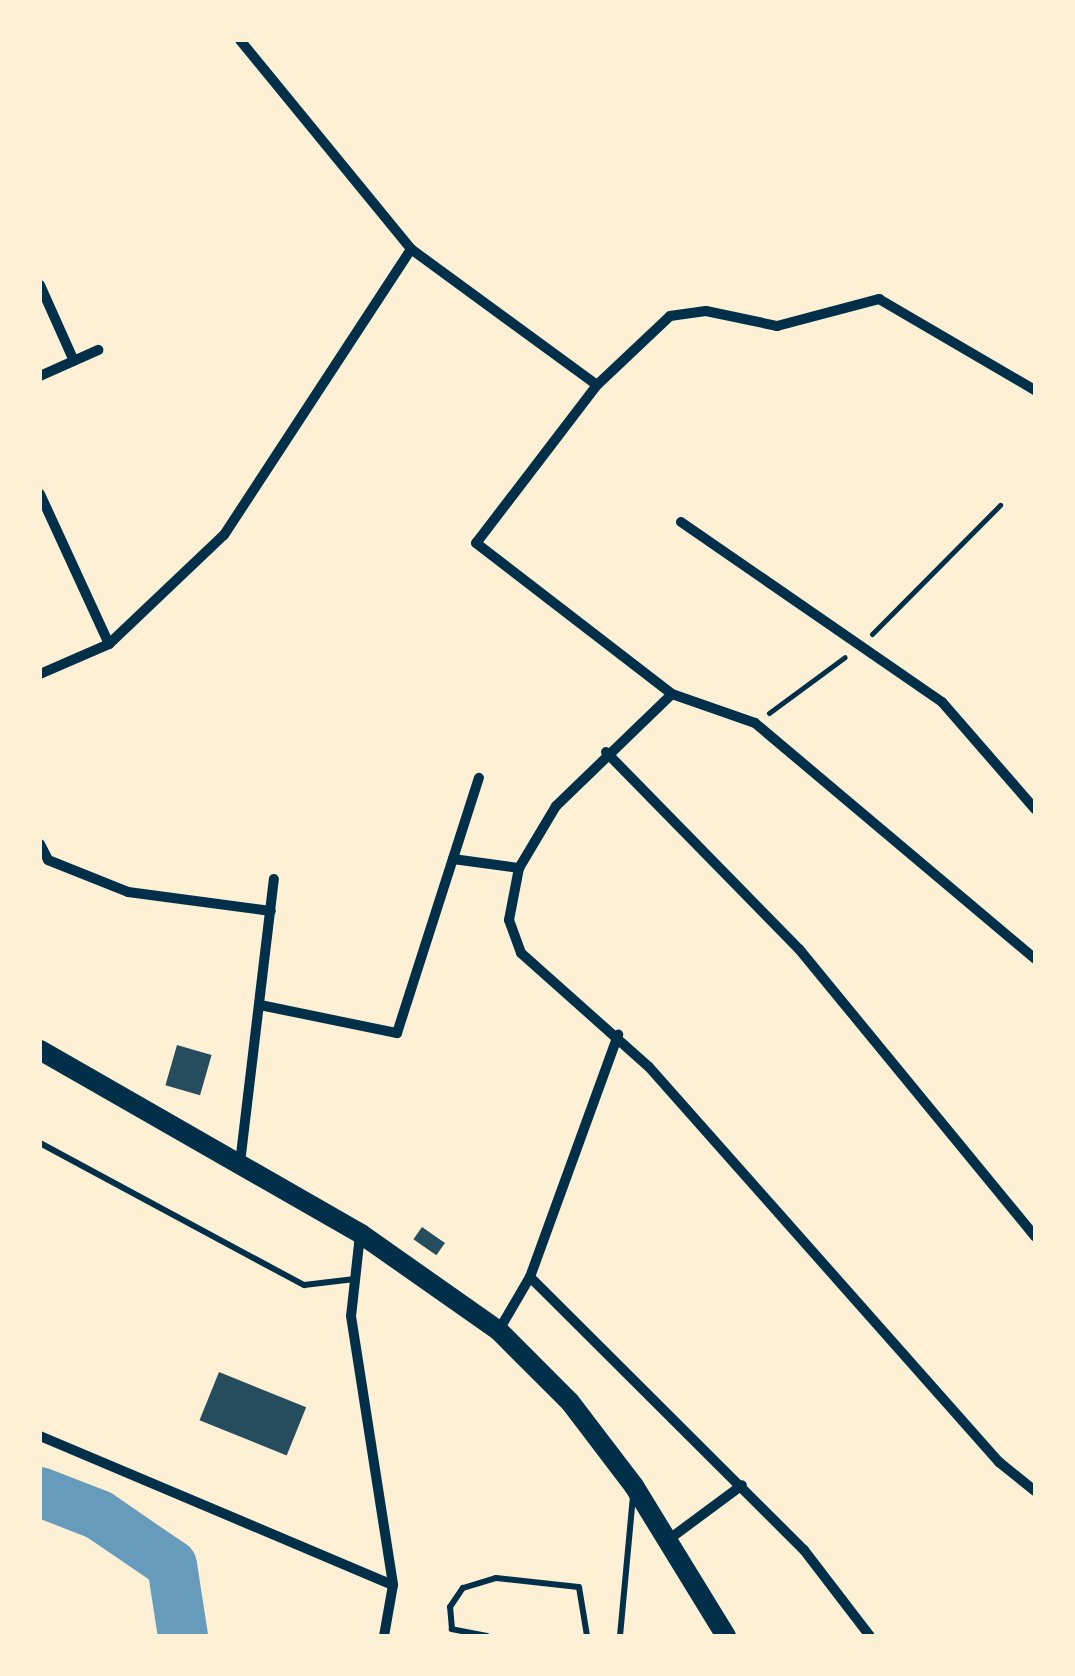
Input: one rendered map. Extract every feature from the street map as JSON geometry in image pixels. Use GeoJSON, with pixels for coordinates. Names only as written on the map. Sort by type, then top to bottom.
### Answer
{"type":"FeatureCollection","features":[{"type":"Feature","properties":{"kind":"main road"},"geometry":{"type":"LineString","coordinates":[[40,1050],[360,1234],[499,1330],[570,1402],[634,1486],[726,1636]]}},
{"type":"Feature","properties":{"kind":"street"},"geometry":{"type":"LineString","coordinates":[[240,40],[412,249],[597,385]]}},
{"type":"Feature","properties":{"kind":"street"},"geometry":{"type":"LineString","coordinates":[[40,674],[109,644],[224,536],[412,249]]}},
{"type":"Feature","properties":{"kind":"street"},"geometry":{"type":"LineString","coordinates":[[40,284],[74,361]]}},
{"type":"Feature","properties":{"kind":"street"},"geometry":{"type":"LineString","coordinates":[[1035,390],[879,299],[777,326],[706,312],[670,316],[597,385],[476,543],[672,694],[756,724],[1035,959]]}},
{"type":"Feature","properties":{"kind":"street"},"geometry":{"type":"LineString","coordinates":[[40,376],[98,350]]}},
{"type":"Feature","properties":{"kind":"street"},"geometry":{"type":"LineString","coordinates":[[40,494],[109,644]]}},
{"type":"Feature","properties":{"kind":"street"},"geometry":{"type":"LineString","coordinates":[[681,522],[942,702],[1035,809]]}},
{"type":"Feature","properties":{"kind":"street"},"geometry":{"type":"LineString","coordinates":[[672,694],[606,752],[556,806],[519,868],[509,920],[521,952],[618,1035],[1035,1492]]}},
{"type":"Feature","properties":{"kind":"street"},"geometry":{"type":"LineString","coordinates":[[606,752],[799,948],[1035,1236]]}},
{"type":"Feature","properties":{"kind":"street"},"geometry":{"type":"LineString","coordinates":[[260,1005],[397,1033],[479,778]]}},
{"type":"Feature","properties":{"kind":"street"},"geometry":{"type":"LineString","coordinates":[[40,844],[48,860],[128,892],[271,911]]}},
{"type":"Feature","properties":{"kind":"street"},"geometry":{"type":"LineString","coordinates":[[453,859],[519,868]]}},
{"type":"Feature","properties":{"kind":"street"},"geometry":{"type":"LineString","coordinates":[[240,1162],[274,879]]}},
{"type":"Feature","properties":{"kind":"street"},"geometry":{"type":"LineString","coordinates":[[499,1330],[530,1277],[618,1035]]}},
{"type":"Feature","properties":{"kind":"street"},"geometry":{"type":"LineString","coordinates":[[360,1234],[351,1316],[393,1586],[384,1636]]}},
{"type":"Feature","properties":{"kind":"street"},"geometry":{"type":"LineString","coordinates":[[530,1277],[742,1485],[870,1636]]}},
{"type":"Feature","properties":{"kind":"street"},"geometry":{"type":"LineString","coordinates":[[40,1436],[393,1586]]}},
{"type":"Feature","properties":{"kind":"street"},"geometry":{"type":"LineString","coordinates":[[667,1540],[742,1485]]}},
{"type":"Feature","properties":{"kind":"lane"},"geometry":{"type":"LineString","coordinates":[[40,1143],[304,1285],[354,1279]]}},
{"type":"Feature","properties":{"kind":"lane"},"geometry":{"type":"LineString","coordinates":[[620,1636],[634,1486]]}},
{"type":"Feature","properties":{"kind":"lane"},"geometry":{"type":"LineString","coordinates":[[487,1636],[452,1629],[450,1607],[463,1588],[496,1578],[579,1587],[587,1636]]}},
{"type":"Feature","properties":{"kind":"path"},"geometry":{"type":"LineString","coordinates":[[756,724],[860,646],[1000,505]]}},
{"type":"Feature","properties":{"kind":"building"},"geometry":{"type":"Polygon","coordinates":[[[177,1045],[212,1055],[200,1095],[165,1085],[177,1045]]]}},
{"type":"Feature","properties":{"kind":"building"},"geometry":{"type":"Polygon","coordinates":[[[422,1227],[445,1243],[436,1255],[413,1239],[422,1227]]]}},
{"type":"Feature","properties":{"kind":"building"},"geometry":{"type":"Polygon","coordinates":[[[219,1372],[306,1407],[287,1455],[200,1420],[219,1372]]]}},
{"type":"Feature","properties":{"kind":"waterway"},"geometry":{"type":"LineString","coordinates":[[40,1492],[99,1515],[172,1565],[183,1636]]}}]}
